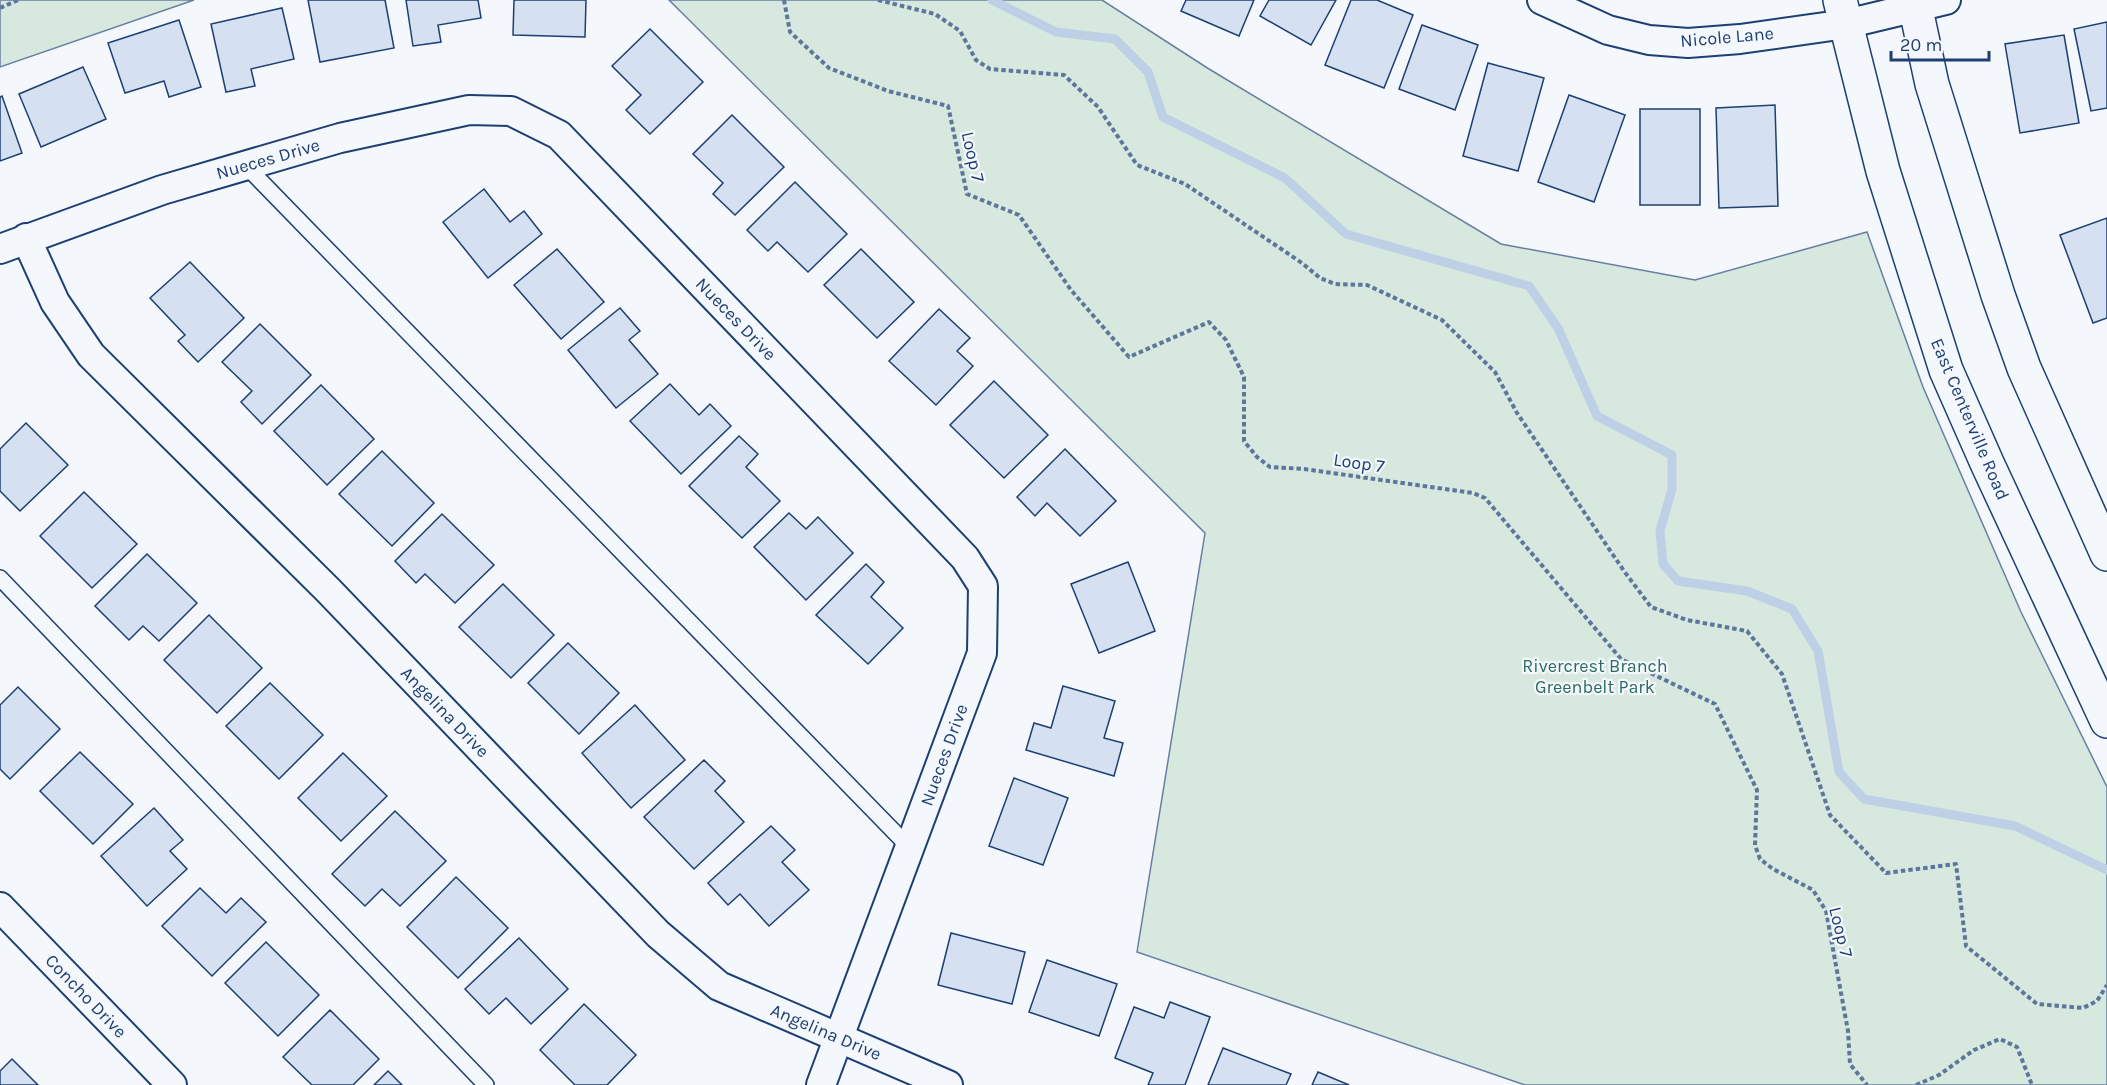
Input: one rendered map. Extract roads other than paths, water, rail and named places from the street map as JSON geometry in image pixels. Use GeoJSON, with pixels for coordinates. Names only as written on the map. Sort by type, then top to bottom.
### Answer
{"type":"FeatureCollection","features":[{"type":"Feature","properties":{"kind":"main road"},"geometry":{"type":"LineString","coordinates":[[1926,3],[1932,84],[1977,231],[2028,377],[2107,554]]}},
{"type":"Feature","properties":{"kind":"main road","name":"East Centerville Road"},"geometry":{"type":"LineString","coordinates":[[1843,12],[1883,171],[1946,370],[2107,721]]}},
{"type":"Feature","properties":{"kind":"street","name":"Nicole Lane"},"geometry":{"type":"LineString","coordinates":[[1542,0],[1608,30],[1648,40],[1688,43],[1740,39],[1843,12],[1926,3]]}},
{"type":"Feature","properties":{"kind":"street","name":"Nueces Drive"},"geometry":{"type":"LineString","coordinates":[[13,243],[162,190],[340,138],[469,110],[510,111],[559,135],[965,558],[983,585],[982,652],[821,1085]]}},
{"type":"Feature","properties":{"kind":"street","name":"Angelina Drive"},"geometry":{"type":"LineString","coordinates":[[13,243],[91,355],[329,591],[658,934],[719,986],[948,1085]]}},
{"type":"Feature","properties":{"kind":"street","name":"Concho Drive"},"geometry":{"type":"LineString","coordinates":[[0,907],[172,1085]]}},
{"type":"Feature","properties":{"kind":"lane"},"geometry":{"type":"LineString","coordinates":[[245,165],[909,847]]}},
{"type":"Feature","properties":{"kind":"lane"},"geometry":{"type":"LineString","coordinates":[[0,578],[486,1085]]}},
{"type":"Feature","properties":{"kind":"waterway"},"geometry":{"type":"LineString","coordinates":[[992,0],[1056,32],[1115,39],[1148,72],[1163,117],[1285,178],[1346,234],[1529,286],[1558,328],[1597,416],[1672,455],[1672,489],[1660,531],[1663,564],[1678,581],[1747,591],[1792,609],[1818,651],[1839,772],[1864,799],[2015,826],[2107,870]]}},
{"type":"Feature","properties":{"kind":"park label","name":"Rivercrest Branch Greenbelt Park"},"geometry":{"type":"Point","coordinates":[1595,676]}}]}
